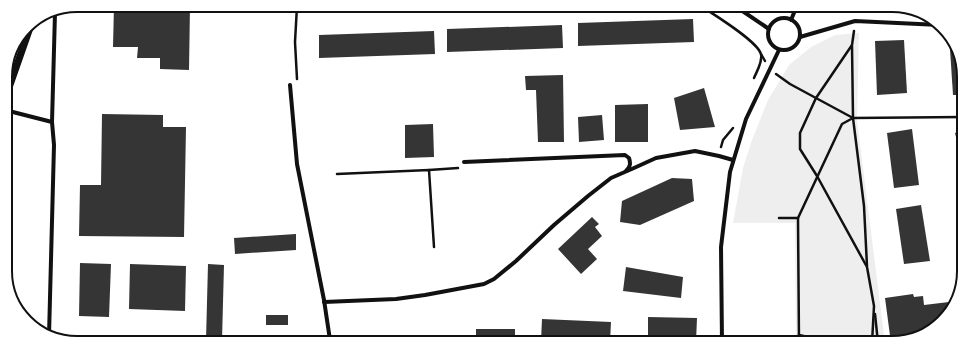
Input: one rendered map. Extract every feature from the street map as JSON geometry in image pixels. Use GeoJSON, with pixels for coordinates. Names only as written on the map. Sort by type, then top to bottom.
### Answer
{"type":"FeatureCollection","features":[{"type":"Feature","properties":{"kind":"street"},"geometry":{"type":"LineString","coordinates":[[744,12],[769,29]]}},
{"type":"Feature","properties":{"kind":"street"},"geometry":{"type":"LineString","coordinates":[[791,20],[794,12]]}},
{"type":"Feature","properties":{"kind":"street"},"geometry":{"type":"LineString","coordinates":[[48,329],[54,144],[52,122],[54,16]]}},
{"type":"Feature","properties":{"kind":"street"},"geometry":{"type":"LineString","coordinates":[[780,18],[791,20],[796,23],[800,32],[798,43],[794,47],[779,50],[774,47],[769,40],[768,34],[771,24],[780,18]]}},
{"type":"Feature","properties":{"kind":"street"},"geometry":{"type":"LineString","coordinates":[[800,37],[856,22],[930,25]]}},
{"type":"Feature","properties":{"kind":"street"},"geometry":{"type":"LineString","coordinates":[[12,79],[27,36]]}},
{"type":"Feature","properties":{"kind":"street"},"geometry":{"type":"LineString","coordinates":[[722,336],[722,247],[730,172],[746,119],[779,50]]}},
{"type":"Feature","properties":{"kind":"street"},"geometry":{"type":"LineString","coordinates":[[290,85],[297,164],[329,336]]}},
{"type":"Feature","properties":{"kind":"street"},"geometry":{"type":"LineString","coordinates":[[12,112],[52,122]]}},
{"type":"Feature","properties":{"kind":"street"},"geometry":{"type":"LineString","coordinates":[[324,302],[396,299],[484,284],[494,279],[516,261],[554,225],[611,178],[656,158],[695,151],[733,160]]}},
{"type":"Feature","properties":{"kind":"street"},"geometry":{"type":"LineString","coordinates":[[464,162],[626,155],[629,158],[630,163],[624,172]]}},
{"type":"Feature","properties":{"kind":"path"},"geometry":{"type":"LineString","coordinates":[[297,12],[295,42],[297,85]]}},
{"type":"Feature","properties":{"kind":"path"},"geometry":{"type":"LineString","coordinates":[[710,12],[749,40],[758,49],[770,69],[790,84],[853,118]]}},
{"type":"Feature","properties":{"kind":"path"},"geometry":{"type":"LineString","coordinates":[[856,22],[852,45],[853,118],[864,206],[867,267],[877,336]]}},
{"type":"Feature","properties":{"kind":"path"},"geometry":{"type":"LineString","coordinates":[[852,45],[816,98],[800,133],[800,150],[817,176],[867,267]]}},
{"type":"Feature","properties":{"kind":"path"},"geometry":{"type":"LineString","coordinates":[[754,78],[761,61],[761,54]]}},
{"type":"Feature","properties":{"kind":"path"},"geometry":{"type":"LineString","coordinates":[[803,336],[798,335],[798,218],[842,124],[853,118],[957,117]]}},
{"type":"Feature","properties":{"kind":"path"},"geometry":{"type":"LineString","coordinates":[[719,156],[723,140],[733,128]]}},
{"type":"Feature","properties":{"kind":"path"},"geometry":{"type":"LineString","coordinates":[[337,174],[462,168],[464,162]]}},
{"type":"Feature","properties":{"kind":"path"},"geometry":{"type":"LineString","coordinates":[[429,170],[434,247]]}},
{"type":"Feature","properties":{"kind":"path"},"geometry":{"type":"LineString","coordinates":[[779,218],[798,218]]}},
{"type":"Feature","properties":{"kind":"path"},"geometry":{"type":"LineString","coordinates":[[872,336],[874,306]]}},
{"type":"Feature","properties":{"kind":"shaded area"},"geometry":{"type":"Polygon","coordinates":[[[859,33],[857,120],[884,336],[796,336],[795,223],[733,223],[743,168],[752,140],[768,100],[789,65],[811,47],[835,35],[859,33]]]}},
{"type":"Feature","properties":{"kind":"building"},"geometry":{"type":"Polygon","coordinates":[[[114,12],[190,12],[189,70],[160,69],[160,58],[137,58],[138,47],[113,47],[114,12]]]}},
{"type":"Feature","properties":{"kind":"building"},"geometry":{"type":"Polygon","coordinates":[[[693,19],[694,42],[578,46],[578,23],[693,19]]]}},
{"type":"Feature","properties":{"kind":"building"},"geometry":{"type":"Polygon","coordinates":[[[562,25],[563,48],[447,52],[447,29],[562,25]]]}},
{"type":"Feature","properties":{"kind":"building"},"geometry":{"type":"Polygon","coordinates":[[[434,31],[435,54],[319,58],[319,35],[434,31]]]}},
{"type":"Feature","properties":{"kind":"building"},"geometry":{"type":"Polygon","coordinates":[[[904,40],[907,93],[877,95],[875,41],[904,40]]]}},
{"type":"Feature","properties":{"kind":"building"},"geometry":{"type":"Polygon","coordinates":[[[950,49],[955,60],[957,77],[957,95],[953,95],[950,49]]]}},
{"type":"Feature","properties":{"kind":"building"},"geometry":{"type":"Polygon","coordinates":[[[563,75],[564,142],[538,142],[536,90],[526,90],[525,76],[563,75]]]}},
{"type":"Feature","properties":{"kind":"building"},"geometry":{"type":"Polygon","coordinates":[[[704,88],[715,127],[680,130],[674,98],[704,88]]]}},
{"type":"Feature","properties":{"kind":"building"},"geometry":{"type":"Polygon","coordinates":[[[648,104],[648,142],[615,142],[615,105],[648,104]]]}},
{"type":"Feature","properties":{"kind":"building"},"geometry":{"type":"Polygon","coordinates":[[[102,114],[163,115],[163,127],[186,127],[184,237],[79,236],[80,185],[101,185],[102,114]]]}},
{"type":"Feature","properties":{"kind":"building"},"geometry":{"type":"Polygon","coordinates":[[[602,115],[604,140],[579,142],[578,117],[602,115]]]}},
{"type":"Feature","properties":{"kind":"building"},"geometry":{"type":"Polygon","coordinates":[[[433,124],[434,157],[405,158],[405,125],[433,124]]]}},
{"type":"Feature","properties":{"kind":"building"},"geometry":{"type":"Polygon","coordinates":[[[912,129],[919,185],[894,188],[887,133],[912,129]]]}},
{"type":"Feature","properties":{"kind":"building"},"geometry":{"type":"Polygon","coordinates":[[[672,178],[692,179],[694,201],[640,225],[620,222],[622,201],[672,178]]]}},
{"type":"Feature","properties":{"kind":"building"},"geometry":{"type":"Polygon","coordinates":[[[921,205],[930,261],[904,264],[896,209],[921,205]]]}},
{"type":"Feature","properties":{"kind":"building"},"geometry":{"type":"Polygon","coordinates":[[[592,217],[599,224],[595,227],[602,236],[588,249],[597,259],[581,274],[558,249],[592,217]]]}},
{"type":"Feature","properties":{"kind":"building"},"geometry":{"type":"Polygon","coordinates":[[[296,234],[296,250],[235,254],[234,238],[296,234]]]}},
{"type":"Feature","properties":{"kind":"building"},"geometry":{"type":"Polygon","coordinates":[[[80,263],[111,264],[109,317],[79,316],[80,263]]]}},
{"type":"Feature","properties":{"kind":"building"},"geometry":{"type":"Polygon","coordinates":[[[130,264],[186,266],[185,311],[129,309],[130,264]]]}},
{"type":"Feature","properties":{"kind":"building"},"geometry":{"type":"Polygon","coordinates":[[[208,264],[224,265],[222,336],[206,336],[208,264]]]}},
{"type":"Feature","properties":{"kind":"building"},"geometry":{"type":"Polygon","coordinates":[[[626,267],[683,277],[681,298],[623,291],[626,267]]]}},
{"type":"Feature","properties":{"kind":"building"},"geometry":{"type":"Polygon","coordinates":[[[913,294],[914,297],[923,296],[924,305],[949,302],[944,311],[932,323],[913,333],[890,336],[885,298],[913,294]]]}},
{"type":"Feature","properties":{"kind":"building"},"geometry":{"type":"Polygon","coordinates":[[[266,315],[288,315],[288,325],[266,325],[266,315]]]}},
{"type":"Feature","properties":{"kind":"building"},"geometry":{"type":"Polygon","coordinates":[[[648,317],[697,318],[696,336],[648,336],[648,317]]]}},
{"type":"Feature","properties":{"kind":"building"},"geometry":{"type":"Polygon","coordinates":[[[542,319],[611,322],[610,336],[541,336],[542,319]]]}},
{"type":"Feature","properties":{"kind":"building"},"geometry":{"type":"Polygon","coordinates":[[[476,329],[515,329],[515,336],[476,336],[476,329]]]}}]}
